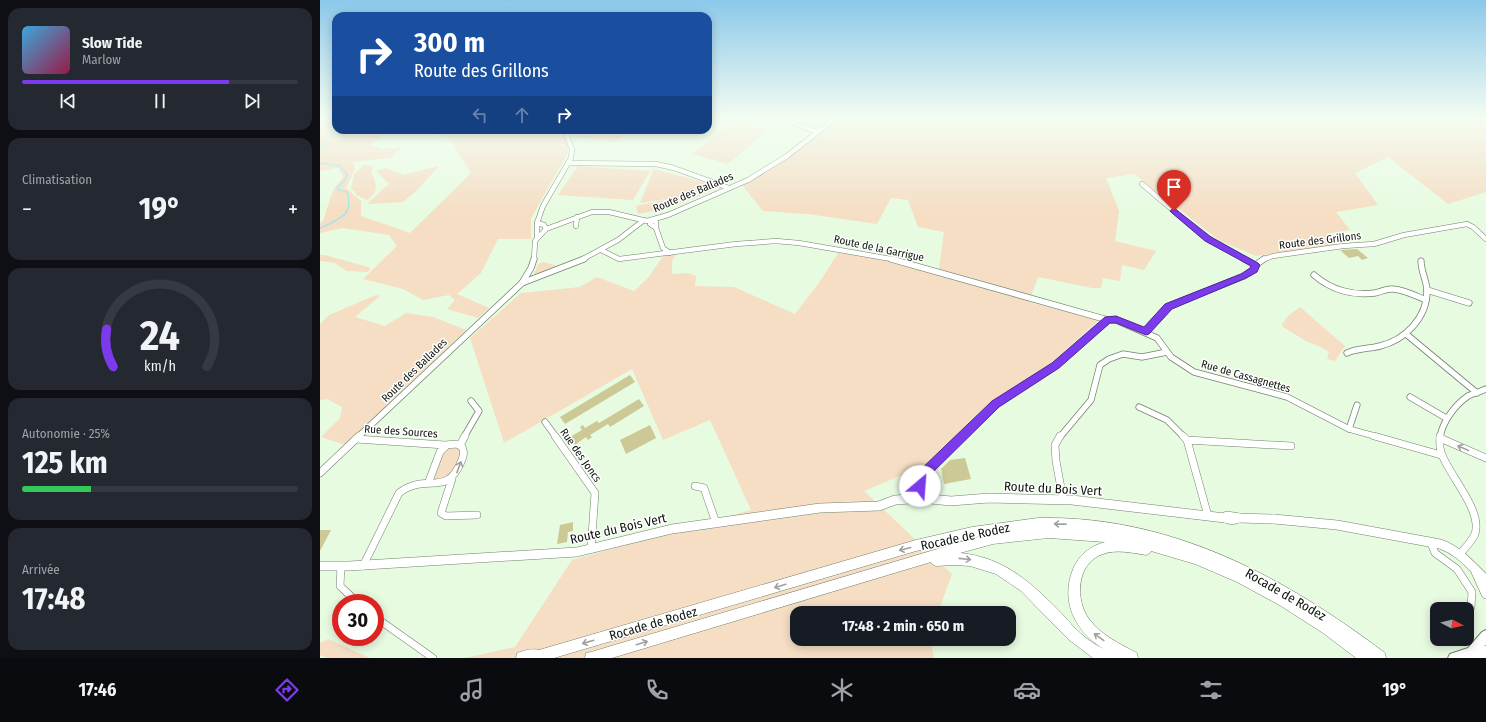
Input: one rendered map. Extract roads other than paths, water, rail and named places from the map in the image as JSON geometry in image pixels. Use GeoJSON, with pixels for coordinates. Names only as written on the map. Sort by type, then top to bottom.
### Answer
{"type":"FeatureCollection","features":[{"type":"Feature","properties":{"kind":"highway","name":"Rocade de Rodez"},"geometry":{"type":"LineString","coordinates":[[532,658],[888,554],[965,534],[1031,524],[1074,524],[1136,533],[1204,552],[1243,569],[1288,593],[1353,637],[1380,658]]}},
{"type":"Feature","properties":{"kind":"highway","name":"Rocade de Rodez"},"geometry":{"type":"LineString","coordinates":[[591,658],[998,538],[1027,534],[1056,533],[1102,535],[1162,547],[1224,569],[1248,580],[1287,602],[1323,625],[1367,658]]}},
{"type":"Feature","properties":{"kind":"highway"},"geometry":{"type":"LineString","coordinates":[[1132,658],[1096,637],[1086,626],[1078,613],[1074,598],[1075,582],[1079,570],[1088,556],[1101,548],[1136,548],[1182,557],[1208,566],[1242,581],[1323,625]]}},
{"type":"Feature","properties":{"kind":"highway"},"geometry":{"type":"LineString","coordinates":[[845,582],[933,560],[967,558],[986,563],[1024,585],[1076,638],[1099,654],[1119,658]]}},
{"type":"Feature","properties":{"kind":"highway"},"geometry":{"type":"LineString","coordinates":[[1353,637],[1377,649],[1388,658]]}},
{"type":"Feature","properties":{"kind":"highway"},"geometry":{"type":"LineString","coordinates":[[522,658],[554,652]]}},
{"type":"Feature","properties":{"kind":"main road"},"geometry":{"type":"LineString","coordinates":[[1472,652],[1486,636]]}},
{"type":"Feature","properties":{"kind":"main road"},"geometry":{"type":"LineString","coordinates":[[1454,658],[1472,652],[1486,652]]}},
{"type":"Feature","properties":{"kind":"street"},"geometry":{"type":"LineString","coordinates":[[522,283],[531,270],[535,260],[537,223],[544,205],[559,176],[568,163],[572,151],[571,149]]}},
{"type":"Feature","properties":{"kind":"street","name":"Route des Ballades"},"geometry":{"type":"LineString","coordinates":[[546,229],[577,217],[601,211],[644,220],[653,220],[748,180],[796,149]]}},
{"type":"Feature","properties":{"kind":"street"},"geometry":{"type":"LineString","coordinates":[[568,163],[656,164],[674,168],[729,188]]}},
{"type":"Feature","properties":{"kind":"street"},"geometry":{"type":"LineString","coordinates":[[717,184],[719,192]]}},
{"type":"Feature","properties":{"kind":"street"},"geometry":{"type":"LineString","coordinates":[[1142,184],[1201,234],[1216,244],[1255,265]]}},
{"type":"Feature","properties":{"kind":"street"},"geometry":{"type":"LineString","coordinates":[[576,226],[577,217]]}},
{"type":"Feature","properties":{"kind":"street"},"geometry":{"type":"LineString","coordinates":[[522,283],[564,268],[601,250],[623,237],[644,220]]}},
{"type":"Feature","properties":{"kind":"street"},"geometry":{"type":"LineString","coordinates":[[653,220],[650,224],[656,228],[663,248],[670,253]]}},
{"type":"Feature","properties":{"kind":"street"},"geometry":{"type":"LineString","coordinates":[[537,223],[539,228],[546,229]]}},
{"type":"Feature","properties":{"kind":"street","name":"Route des Grillons"},"geometry":{"type":"LineString","coordinates":[[1146,332],[1169,306],[1244,276],[1254,270],[1255,265],[1262,260],[1286,253],[1374,244],[1404,235],[1467,224],[1474,227],[1486,239]]}},
{"type":"Feature","properties":{"kind":"street"},"geometry":{"type":"LineString","coordinates":[[537,237],[546,229]]}},
{"type":"Feature","properties":{"kind":"street","name":"Route de la Garrigue"},"geometry":{"type":"LineString","coordinates":[[601,250],[619,259],[759,242],[799,243],[901,261],[1108,320]]}},
{"type":"Feature","properties":{"kind":"street"},"geometry":{"type":"LineString","coordinates":[[1346,353],[1352,350],[1382,346],[1406,334],[1418,322],[1425,310],[1427,290],[1421,268],[1421,261]]}},
{"type":"Feature","properties":{"kind":"street"},"geometry":{"type":"LineString","coordinates":[[1314,275],[1321,283],[1346,292],[1360,294],[1376,293],[1387,289],[1398,290],[1426,300]]}},
{"type":"Feature","properties":{"kind":"street","name":"Route des Ballades"},"geometry":{"type":"LineString","coordinates":[[320,473],[522,283]]}},
{"type":"Feature","properties":{"kind":"street"},"geometry":{"type":"LineString","coordinates":[[1427,290],[1469,303]]}},
{"type":"Feature","properties":{"kind":"street"},"geometry":{"type":"LineString","coordinates":[[916,490],[922,476],[996,404],[1056,366],[1108,320],[1116,320],[1146,332]]}},
{"type":"Feature","properties":{"kind":"street","name":"Rue de Cassagnettes"},"geometry":{"type":"LineString","coordinates":[[1146,332],[1160,340],[1167,352],[1175,360],[1194,372],[1302,403],[1349,429],[1441,456]]}},
{"type":"Feature","properties":{"kind":"street"},"geometry":{"type":"LineString","coordinates":[[1406,334],[1477,393]]}},
{"type":"Feature","properties":{"kind":"street"},"geometry":{"type":"LineString","coordinates":[[1063,499],[1056,461],[1055,445],[1063,432],[1091,400],[1100,365],[1109,359],[1124,354],[1142,357],[1167,352]]}},
{"type":"Feature","properties":{"kind":"street"},"geometry":{"type":"LineString","coordinates":[[1460,554],[1475,533],[1476,524],[1473,513],[1446,461],[1441,456],[1440,438],[1446,418],[1459,404],[1470,396],[1486,390]]}},
{"type":"Feature","properties":{"kind":"street"},"geometry":{"type":"LineString","coordinates":[[1410,397],[1446,418]]}},
{"type":"Feature","properties":{"kind":"street"},"geometry":{"type":"LineString","coordinates":[[362,566],[398,493],[403,488],[410,484],[429,481],[434,483],[444,483],[452,479],[457,474],[464,454],[463,448],[460,445],[479,412],[471,401]]}},
{"type":"Feature","properties":{"kind":"street"},"geometry":{"type":"LineString","coordinates":[[1349,429],[1357,405]]}},
{"type":"Feature","properties":{"kind":"street"},"geometry":{"type":"LineString","coordinates":[[1139,407],[1167,420],[1187,440],[1208,516],[1225,518],[1228,520],[1237,520],[1239,518],[1300,520],[1431,543],[1451,548],[1460,554],[1486,580]]}},
{"type":"Feature","properties":{"kind":"street","name":"Rue des Joncs"},"geometry":{"type":"LineString","coordinates":[[545,422],[595,493],[591,550]]}},
{"type":"Feature","properties":{"kind":"street"},"geometry":{"type":"LineString","coordinates":[[1440,438],[1486,458]]}},
{"type":"Feature","properties":{"kind":"street","name":"Rue des Sources"},"geometry":{"type":"LineString","coordinates":[[356,439],[438,444],[445,447]]}},
{"type":"Feature","properties":{"kind":"street"},"geometry":{"type":"LineString","coordinates":[[1187,440],[1291,446]]}},
{"type":"Feature","properties":{"kind":"street","name":"Rue des Sources"},"geometry":{"type":"LineString","coordinates":[[429,481],[440,452],[445,447],[454,444],[460,445]]}},
{"type":"Feature","properties":{"kind":"street"},"geometry":{"type":"LineString","coordinates":[[452,479],[441,513],[446,516],[477,515]]}},
{"type":"Feature","properties":{"kind":"street"},"geometry":{"type":"LineString","coordinates":[[695,486],[704,488],[716,523]]}},
{"type":"Feature","properties":{"kind":"street","name":"Route du Bois Vert"},"geometry":{"type":"LineString","coordinates":[[916,490],[936,500],[951,501],[1002,498],[1063,499],[1208,516]]}},
{"type":"Feature","properties":{"kind":"street","name":"Route du Bois Vert"},"geometry":{"type":"LineString","coordinates":[[895,500],[916,500],[916,490]]}},
{"type":"Feature","properties":{"kind":"street","name":"Route du Bois Vert"},"geometry":{"type":"LineString","coordinates":[[320,566],[362,566],[514,557],[591,550],[672,529],[820,508],[880,506],[916,490]]}},
{"type":"Feature","properties":{"kind":"street"},"geometry":{"type":"LineString","coordinates":[[1431,543],[1435,554],[1457,569],[1472,592],[1471,602]]}},
{"type":"Feature","properties":{"kind":"street"},"geometry":{"type":"LineString","coordinates":[[341,566],[340,586],[348,594]]}},
{"type":"Feature","properties":{"kind":"street"},"geometry":{"type":"LineString","coordinates":[[1457,569],[1472,566]]}},
{"type":"Feature","properties":{"kind":"street"},"geometry":{"type":"LineString","coordinates":[[1472,566],[1486,594]]}},
{"type":"Feature","properties":{"kind":"street"},"geometry":{"type":"LineString","coordinates":[[384,623],[433,658]]}},
{"type":"Feature","properties":{"kind":"waterway"},"geometry":{"type":"LineString","coordinates":[[320,163],[339,166],[347,174],[345,180],[338,187],[338,190],[347,192],[349,200],[349,206],[343,216],[320,228]]}}]}
